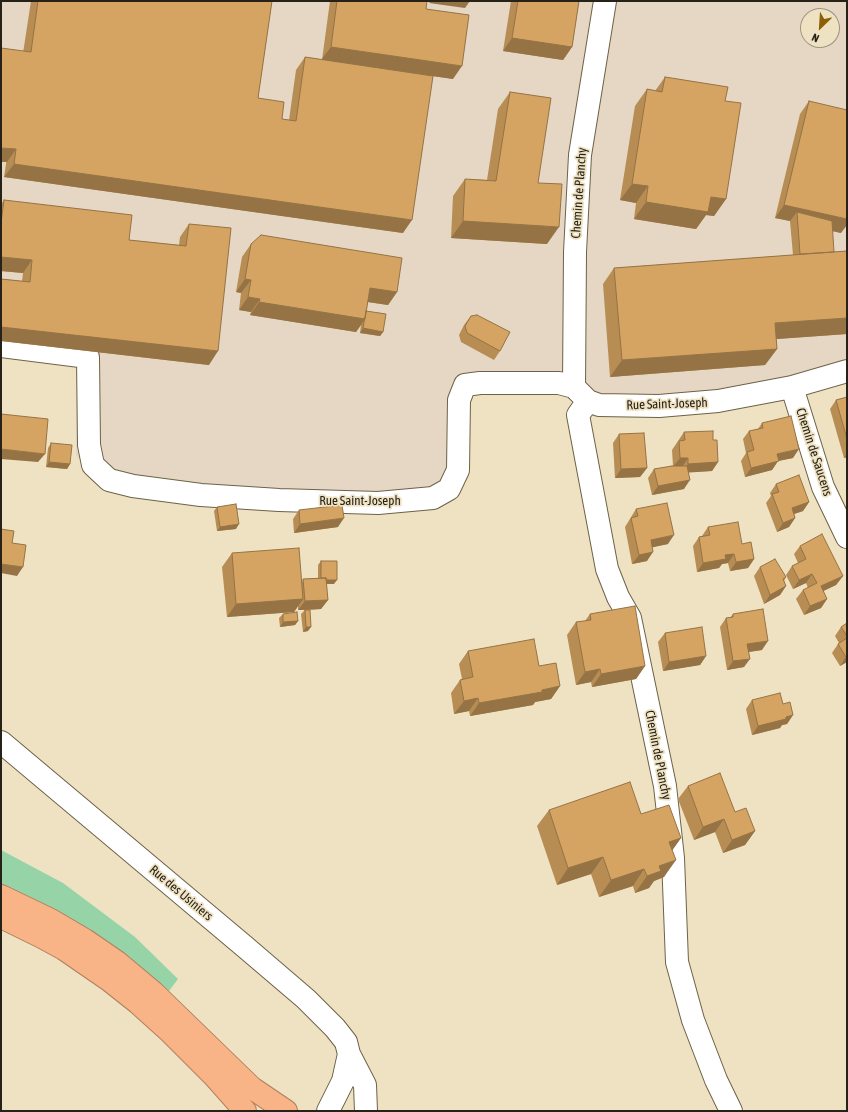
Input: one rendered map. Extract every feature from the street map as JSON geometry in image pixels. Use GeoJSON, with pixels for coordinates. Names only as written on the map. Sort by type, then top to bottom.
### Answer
{"type":"FeatureCollection","features":[{"type":"Feature","properties":{"kind":"highway"},"geometry":{"type":"LineString","coordinates":[[1,896],[51,920],[85,940],[117,962],[154,993],[252,1088],[286,1111]]}},
{"type":"Feature","properties":{"kind":"highway"},"geometry":{"type":"LineString","coordinates":[[1,917],[64,949],[121,989],[168,1030],[215,1077],[245,1111]]}},
{"type":"Feature","properties":{"kind":"street","name":"Chemin de Planchy"},"geometry":{"type":"LineString","coordinates":[[605,1],[580,155],[575,252],[581,394],[578,415],[607,569],[618,597],[630,618],[665,786],[672,858],[677,962],[693,1020],[716,1080],[731,1111]]}},
{"type":"Feature","properties":{"kind":"street","name":"Rue Saint-Joseph"},"geometry":{"type":"LineString","coordinates":[[1,346],[88,357],[89,445],[93,465],[109,480],[133,486],[201,495],[279,500],[378,503],[433,498],[450,489],[458,470],[459,400],[465,385],[480,383],[559,383],[599,405],[659,406],[718,402],[792,387],[847,371]]}},
{"type":"Feature","properties":{"kind":"street","name":"Chemin de Saucens"},"geometry":{"type":"LineString","coordinates":[[792,387],[823,488],[847,537]]}},
{"type":"Feature","properties":{"kind":"street","name":"Rue des Usiniers"},"geometry":{"type":"LineString","coordinates":[[1,742],[306,999],[335,1028],[346,1042],[349,1054],[365,1084],[366,1111]]}},
{"type":"Feature","properties":{"kind":"street"},"geometry":{"type":"LineString","coordinates":[[328,1111],[343,1081],[349,1054]]}},
{"type":"Feature","properties":{"kind":"shaded area"},"geometry":{"type":"Polygon","coordinates":[[[1,1],[847,1],[847,361],[803,375],[698,394],[476,393],[467,399],[452,491],[207,503],[85,463],[76,456],[76,366],[1,357],[1,1]]]}},
{"type":"Feature","properties":{"kind":"green space"},"geometry":{"type":"Polygon","coordinates":[[[1,850],[63,883],[135,937],[178,979],[169,991],[115,948],[73,920],[34,899],[1,884],[1,850]]]}},
{"type":"Feature","properties":{"kind":"building"},"geometry":{"type":"Polygon","coordinates":[[[38,1],[272,1],[258,98],[284,102],[282,119],[296,121],[305,57],[433,76],[412,220],[14,164],[16,149],[1,148],[1,48],[31,52],[38,1]]]}},
{"type":"Feature","properties":{"kind":"building"},"geometry":{"type":"Polygon","coordinates":[[[337,1],[427,1],[426,9],[469,15],[462,66],[331,47],[337,1]]]}},
{"type":"Feature","properties":{"kind":"building"},"geometry":{"type":"Polygon","coordinates":[[[518,1],[579,1],[572,47],[512,38],[518,1]]]}},
{"type":"Feature","properties":{"kind":"building"},"geometry":{"type":"Polygon","coordinates":[[[665,77],[728,87],[725,101],[741,103],[726,199],[711,197],[708,212],[646,202],[648,186],[632,184],[647,89],[662,92],[665,77]]]}},
{"type":"Feature","properties":{"kind":"building"},"geometry":{"type":"Polygon","coordinates":[[[510,92],[551,98],[538,183],[562,184],[559,227],[463,221],[465,179],[496,181],[510,92]]]}},
{"type":"Feature","properties":{"kind":"building"},"geometry":{"type":"Polygon","coordinates":[[[809,101],[847,110],[847,219],[784,205],[809,101]]]}},
{"type":"Feature","properties":{"kind":"building"},"geometry":{"type":"Polygon","coordinates":[[[4,200],[132,215],[129,240],[186,246],[189,224],[231,228],[218,351],[1,327],[1,279],[30,282],[32,260],[1,257],[1,223],[4,200]]]}},
{"type":"Feature","properties":{"kind":"building"},"geometry":{"type":"Polygon","coordinates":[[[797,212],[832,221],[834,252],[800,254],[797,212]]]}},
{"type":"Feature","properties":{"kind":"building"},"geometry":{"type":"Polygon","coordinates":[[[261,235],[402,258],[397,292],[370,288],[365,319],[259,302],[260,299],[248,297],[251,280],[245,279],[251,244],[261,235]]]}},
{"type":"Feature","properties":{"kind":"building"},"geometry":{"type":"Polygon","coordinates":[[[847,251],[847,318],[775,323],[777,349],[622,360],[614,268],[847,251]]]}},
{"type":"Feature","properties":{"kind":"building"},"geometry":{"type":"Polygon","coordinates":[[[366,311],[386,314],[383,332],[363,328],[366,311]]]}},
{"type":"Feature","properties":{"kind":"building"},"geometry":{"type":"Polygon","coordinates":[[[477,315],[510,332],[500,351],[467,333],[465,326],[471,316],[477,315]]]}},
{"type":"Feature","properties":{"kind":"building"},"geometry":{"type":"Polygon","coordinates":[[[847,397],[847,439],[836,400],[847,397]]]}},
{"type":"Feature","properties":{"kind":"building"},"geometry":{"type":"Polygon","coordinates":[[[1,414],[48,419],[45,454],[1,449],[1,414]]]}},
{"type":"Feature","properties":{"kind":"building"},"geometry":{"type":"Polygon","coordinates":[[[791,416],[799,449],[777,454],[779,461],[751,468],[747,452],[754,450],[749,431],[763,428],[762,423],[791,416]]]}},
{"type":"Feature","properties":{"kind":"building"},"geometry":{"type":"Polygon","coordinates":[[[713,431],[713,440],[717,440],[718,462],[688,464],[688,458],[680,458],[679,441],[685,440],[684,432],[713,431]]]}},
{"type":"Feature","properties":{"kind":"building"},"geometry":{"type":"Polygon","coordinates":[[[644,433],[647,468],[621,469],[619,434],[644,433]]]}},
{"type":"Feature","properties":{"kind":"building"},"geometry":{"type":"Polygon","coordinates":[[[51,443],[72,445],[70,464],[49,462],[51,443]]]}},
{"type":"Feature","properties":{"kind":"building"},"geometry":{"type":"Polygon","coordinates":[[[672,466],[687,466],[690,480],[658,486],[654,469],[672,466]]]}},
{"type":"Feature","properties":{"kind":"building"},"geometry":{"type":"Polygon","coordinates":[[[799,475],[809,502],[792,508],[795,518],[783,523],[772,494],[779,492],[776,484],[799,475]]]}},
{"type":"Feature","properties":{"kind":"building"},"geometry":{"type":"Polygon","coordinates":[[[667,503],[674,535],[651,540],[653,552],[639,555],[631,518],[638,516],[636,509],[667,503]]]}},
{"type":"Feature","properties":{"kind":"building"},"geometry":{"type":"Polygon","coordinates":[[[236,504],[239,524],[220,527],[217,507],[236,504]]]}},
{"type":"Feature","properties":{"kind":"building"},"geometry":{"type":"Polygon","coordinates":[[[342,505],[344,518],[300,524],[299,510],[342,505]]]}},
{"type":"Feature","properties":{"kind":"building"},"geometry":{"type":"Polygon","coordinates":[[[738,522],[742,544],[751,542],[754,559],[736,562],[734,554],[725,555],[726,559],[703,563],[699,537],[710,535],[708,527],[738,522]]]}},
{"type":"Feature","properties":{"kind":"building"},"geometry":{"type":"Polygon","coordinates":[[[1,529],[14,531],[12,543],[26,545],[23,567],[1,564],[1,529]]]}},
{"type":"Feature","properties":{"kind":"building"},"geometry":{"type":"Polygon","coordinates":[[[822,534],[843,576],[821,586],[827,599],[810,606],[803,590],[817,583],[812,574],[799,580],[792,566],[806,559],[800,546],[822,534]]]}},
{"type":"Feature","properties":{"kind":"building"},"geometry":{"type":"Polygon","coordinates":[[[299,548],[303,599],[236,604],[232,553],[299,548]]]}},
{"type":"Feature","properties":{"kind":"building"},"geometry":{"type":"Polygon","coordinates":[[[775,559],[786,577],[783,579],[786,586],[770,595],[760,567],[775,559]]]}},
{"type":"Feature","properties":{"kind":"building"},"geometry":{"type":"Polygon","coordinates":[[[321,561],[337,561],[337,580],[326,580],[326,578],[321,578],[321,561]]]}},
{"type":"Feature","properties":{"kind":"building"},"geometry":{"type":"Polygon","coordinates":[[[326,578],[328,600],[305,601],[303,579],[326,578]]]}},
{"type":"Feature","properties":{"kind":"building"},"geometry":{"type":"Polygon","coordinates":[[[635,606],[645,666],[601,674],[600,669],[585,672],[576,622],[591,620],[590,614],[635,606]]]}},
{"type":"Feature","properties":{"kind":"building"},"geometry":{"type":"Polygon","coordinates":[[[763,609],[768,641],[747,644],[750,659],[733,661],[726,618],[733,617],[733,614],[763,609]]]}},
{"type":"Feature","properties":{"kind":"building"},"geometry":{"type":"Polygon","coordinates":[[[305,610],[310,610],[311,627],[306,627],[305,610]]]}},
{"type":"Feature","properties":{"kind":"building"},"geometry":{"type":"Polygon","coordinates":[[[297,612],[298,621],[283,622],[283,614],[297,612]]]}},
{"type":"Feature","properties":{"kind":"building"},"geometry":{"type":"Polygon","coordinates":[[[847,623],[847,636],[841,627],[847,623]]]}},
{"type":"Feature","properties":{"kind":"building"},"geometry":{"type":"Polygon","coordinates":[[[702,627],[706,656],[669,662],[665,633],[702,627]]]}},
{"type":"Feature","properties":{"kind":"building"},"geometry":{"type":"Polygon","coordinates":[[[847,638],[847,657],[846,657],[838,644],[847,638]]]}},
{"type":"Feature","properties":{"kind":"building"},"geometry":{"type":"Polygon","coordinates":[[[534,639],[539,666],[556,663],[560,686],[542,690],[542,692],[479,703],[478,698],[464,701],[460,680],[473,677],[468,651],[534,639]]]}},
{"type":"Feature","properties":{"kind":"building"},"geometry":{"type":"Polygon","coordinates":[[[780,693],[783,704],[790,702],[793,715],[786,717],[786,719],[758,726],[752,700],[780,693]]]}},
{"type":"Feature","properties":{"kind":"building"},"geometry":{"type":"Polygon","coordinates":[[[720,773],[735,812],[746,808],[755,831],[732,840],[724,819],[703,827],[688,786],[720,773]]]}},
{"type":"Feature","properties":{"kind":"building"},"geometry":{"type":"Polygon","coordinates":[[[630,782],[641,814],[669,805],[681,838],[669,842],[676,860],[659,866],[661,871],[647,876],[644,869],[611,880],[603,857],[568,868],[549,810],[630,782]]]}}]}
